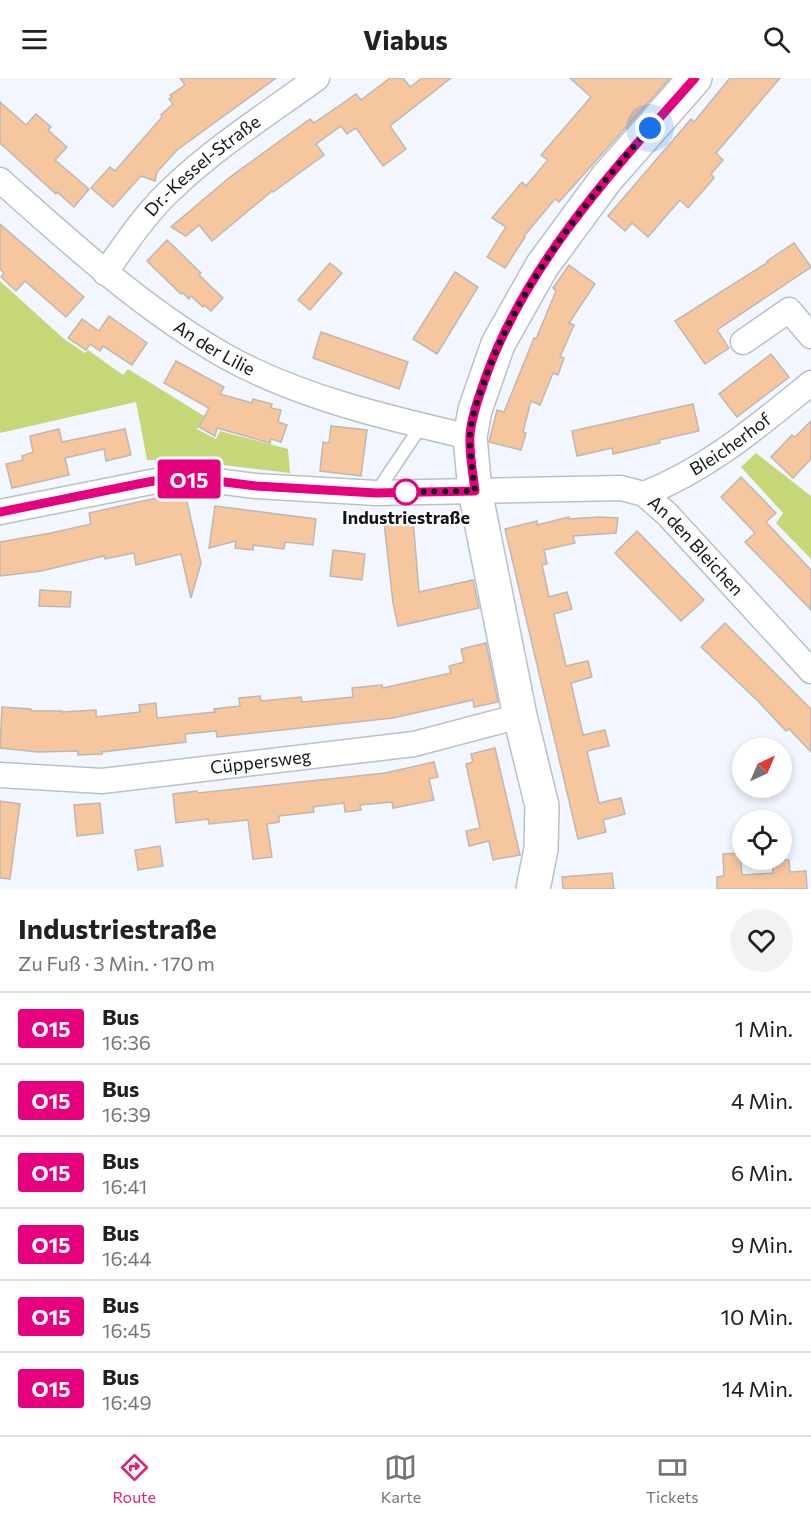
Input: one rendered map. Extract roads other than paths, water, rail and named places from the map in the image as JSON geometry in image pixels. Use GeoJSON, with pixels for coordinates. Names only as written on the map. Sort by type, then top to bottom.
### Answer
{"type":"FeatureCollection","features":[{"type":"Feature","properties":{"kind":"street","name":"Dr.-Kessel-Straße"},"geometry":{"type":"LineString","coordinates":[[105,273],[149,213],[172,187],[316,78]]}},
{"type":"Feature","properties":{"kind":"street"},"geometry":{"type":"LineString","coordinates":[[533,889],[541,849],[542,806],[520,716],[475,491],[470,437],[475,410],[498,344],[542,266],[606,179],[694,78]]}},
{"type":"Feature","properties":{"kind":"street","name":"An der Lilie"},"geometry":{"type":"LineString","coordinates":[[0,180],[105,273],[149,306],[225,356],[274,379],[355,408],[470,437]]}},
{"type":"Feature","properties":{"kind":"street"},"geometry":{"type":"LineString","coordinates":[[743,342],[789,310],[811,336]]}},
{"type":"Feature","properties":{"kind":"street","name":"Bleicherhof"},"geometry":{"type":"LineString","coordinates":[[644,494],[692,472],[732,447],[811,383]]}},
{"type":"Feature","properties":{"kind":"street","name":"An den Bleichen"},"geometry":{"type":"LineString","coordinates":[[0,512],[171,478],[376,493],[621,488],[644,494],[667,514],[811,671]]}},
{"type":"Feature","properties":{"kind":"street","name":"Cüppersweg"},"geometry":{"type":"LineString","coordinates":[[0,775],[102,781],[414,744],[520,716]]}},
{"type":"Feature","properties":{"kind":"lane"},"geometry":{"type":"LineString","coordinates":[[376,493],[421,426]]}},
{"type":"Feature","properties":{"kind":"place","name":"Industriestraße"},"geometry":{"type":"Point","coordinates":[406,492]}}]}
